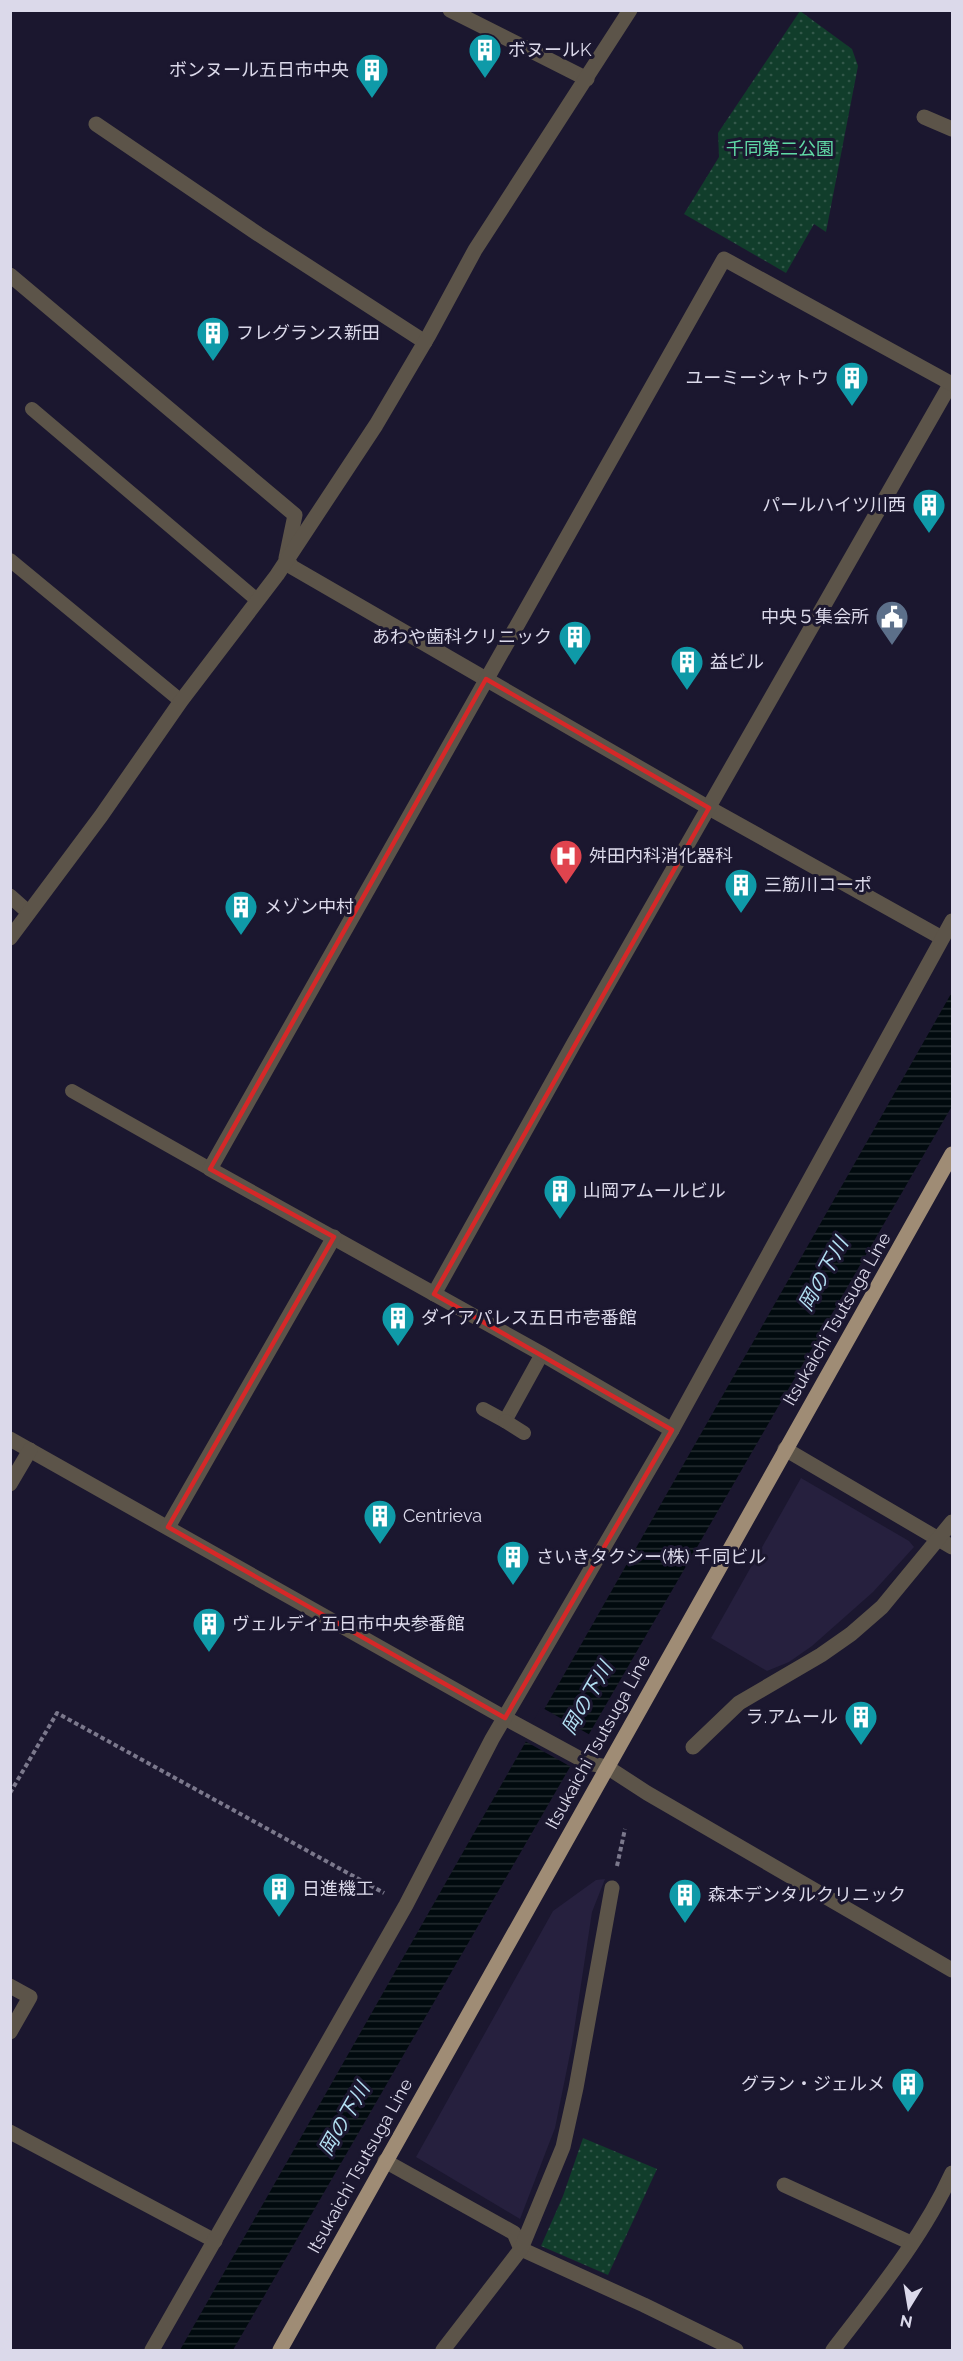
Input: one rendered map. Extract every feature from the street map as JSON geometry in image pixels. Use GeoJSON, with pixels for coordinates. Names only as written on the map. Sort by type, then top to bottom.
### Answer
{"type":"FeatureCollection","features":[{"type":"Feature","properties":{"kind":"main road","name":"Itsukaichi Tsutsuga Line"},"geometry":{"type":"LineString","coordinates":[[280,2350],[952,1154]]}},
{"type":"Feature","properties":{"kind":"street"},"geometry":{"type":"LineString","coordinates":[[450,10],[587,79]]}},
{"type":"Feature","properties":{"kind":"street"},"geometry":{"type":"LineString","coordinates":[[10,938],[257,600],[376,425],[475,250],[630,10]]}},
{"type":"Feature","properties":{"kind":"street"},"geometry":{"type":"LineString","coordinates":[[924,117],[952,129]]}},
{"type":"Feature","properties":{"kind":"street"},"geometry":{"type":"LineString","coordinates":[[96,124],[258,234],[425,342]]}},
{"type":"Feature","properties":{"kind":"street"},"geometry":{"type":"LineString","coordinates":[[435,1294],[574,1043],[952,383],[724,260],[210,1169],[542,1354],[672,1430]]}},
{"type":"Feature","properties":{"kind":"street"},"geometry":{"type":"LineString","coordinates":[[10,275],[295,515],[286,558],[292,567],[709,808],[942,938]]}},
{"type":"Feature","properties":{"kind":"street"},"geometry":{"type":"LineString","coordinates":[[10,896],[28,912]]}},
{"type":"Feature","properties":{"kind":"street"},"geometry":{"type":"LineString","coordinates":[[152,2350],[406,1905],[505,1718],[672,1430],[952,921]]}},
{"type":"Feature","properties":{"kind":"street"},"geometry":{"type":"LineString","coordinates":[[168,1527],[334,1237]]}},
{"type":"Feature","properties":{"kind":"street"},"geometry":{"type":"LineString","coordinates":[[10,1439],[525,1729],[588,1763],[607,1767],[657,1799],[952,1970]]}},
{"type":"Feature","properties":{"kind":"street"},"geometry":{"type":"LineString","coordinates":[[785,1449],[952,1547]]}},
{"type":"Feature","properties":{"kind":"street"},"geometry":{"type":"LineString","coordinates":[[10,1484],[30,1450]]}},
{"type":"Feature","properties":{"kind":"street"},"geometry":{"type":"LineString","coordinates":[[693,1747],[739,1703],[821,1655],[851,1634],[882,1607],[952,1522]]}},
{"type":"Feature","properties":{"kind":"street"},"geometry":{"type":"LineString","coordinates":[[443,2350],[521,2249],[563,2147],[576,2088],[612,1888]]}},
{"type":"Feature","properties":{"kind":"street"},"geometry":{"type":"LineString","coordinates":[[10,1986],[30,1997],[10,2032]]}},
{"type":"Feature","properties":{"kind":"street"},"geometry":{"type":"LineString","coordinates":[[10,2132],[214,2241]]}},
{"type":"Feature","properties":{"kind":"street"},"geometry":{"type":"LineString","coordinates":[[385,2161],[514,2233],[521,2249],[736,2350]]}},
{"type":"Feature","properties":{"kind":"street"},"geometry":{"type":"LineString","coordinates":[[833,2350],[935,2208],[952,2173]]}},
{"type":"Feature","properties":{"kind":"street"},"geometry":{"type":"LineString","coordinates":[[784,2185],[911,2243]]}},
{"type":"Feature","properties":{"kind":"lane"},"geometry":{"type":"LineString","coordinates":[[32,409],[257,600]]}},
{"type":"Feature","properties":{"kind":"lane"},"geometry":{"type":"LineString","coordinates":[[10,560],[181,701]]}},
{"type":"Feature","properties":{"kind":"lane"},"geometry":{"type":"LineString","coordinates":[[72,1091],[210,1169]]}},
{"type":"Feature","properties":{"kind":"lane"},"geometry":{"type":"LineString","coordinates":[[505,1421],[542,1354]]}},
{"type":"Feature","properties":{"kind":"lane"},"geometry":{"type":"LineString","coordinates":[[483,1409],[524,1433]]}},
{"type":"Feature","properties":{"kind":"path"},"geometry":{"type":"LineString","coordinates":[[10,1793],[57,1713],[406,1905]]}},
{"type":"Feature","properties":{"kind":"path"},"geometry":{"type":"LineString","coordinates":[[612,1888],[625,1829]]}},
{"type":"Feature","properties":{"kind":"highlighted area"},"geometry":{"type":"Polygon","coordinates":[[[486,679],[709,808],[434,1294],[672,1430],[505,1718],[168,1527],[334,1237],[210,1169],[486,679]]]}},
{"type":"Feature","properties":{"kind":"shaded area"},"geometry":{"type":"Polygon","coordinates":[[[801,1478],[909,1541],[914,1547],[873,1592],[812,1646],[789,1662],[767,1671],[711,1638],[801,1478]]]}},
{"type":"Feature","properties":{"kind":"shaded area"},"geometry":{"type":"Polygon","coordinates":[[[605,1879],[592,1912],[572,2044],[555,2128],[520,2219],[416,2157],[553,1911],[596,1880],[605,1879]]]}},
{"type":"Feature","properties":{"kind":"green space","name":"千同第二公園"},"geometry":{"type":"Polygon","coordinates":[[[800,11],[852,49],[858,66],[826,232],[814,224],[786,273],[684,214],[719,157],[718,133],[800,11]]]}},
{"type":"Feature","properties":{"kind":"green space"},"geometry":{"type":"Polygon","coordinates":[[[583,2138],[657,2169],[608,2275],[541,2246],[563,2196],[583,2138]]]}},
{"type":"Feature","properties":{"kind":"water","name":"岡の下川"},"geometry":{"type":"Polygon","coordinates":[[[952,992],[952,1106],[233,2350],[180,2350],[952,992]]]}},
{"type":"Feature","properties":{"kind":"pier"},"geometry":{"type":"Polygon","coordinates":[[[541,1707],[592,1736],[573,1768],[523,1740],[541,1707]]]}},
{"type":"Feature","properties":{"kind":"place","name":"ボヌールK"},"geometry":{"type":"Point","coordinates":[485,79]}},
{"type":"Feature","properties":{"kind":"place","name":"ボンヌール五日市中央"},"geometry":{"type":"Point","coordinates":[372,99]}},
{"type":"Feature","properties":{"kind":"place","name":"フレグランス新田"},"geometry":{"type":"Point","coordinates":[213,362]}},
{"type":"Feature","properties":{"kind":"place","name":"ユーミーシャトウ"},"geometry":{"type":"Point","coordinates":[852,407]}},
{"type":"Feature","properties":{"kind":"place","name":"パールハイツ川西"},"geometry":{"type":"Point","coordinates":[929,534]}},
{"type":"Feature","properties":{"kind":"place","name":"中央５集会所"},"geometry":{"type":"Point","coordinates":[892,646]}},
{"type":"Feature","properties":{"kind":"place","name":"あわや歯科クリニック"},"geometry":{"type":"Point","coordinates":[575,666]}},
{"type":"Feature","properties":{"kind":"place","name":"益ビル"},"geometry":{"type":"Point","coordinates":[687,691]}},
{"type":"Feature","properties":{"kind":"place","name":"舛田内科消化器科"},"geometry":{"type":"Point","coordinates":[566,885]}},
{"type":"Feature","properties":{"kind":"place","name":"三筋川コーポ"},"geometry":{"type":"Point","coordinates":[741,914]}},
{"type":"Feature","properties":{"kind":"place","name":"メゾン中村"},"geometry":{"type":"Point","coordinates":[241,936]}},
{"type":"Feature","properties":{"kind":"place","name":"山岡アムールビル"},"geometry":{"type":"Point","coordinates":[560,1220]}},
{"type":"Feature","properties":{"kind":"place","name":"ダイアパレス五日市壱番館"},"geometry":{"type":"Point","coordinates":[398,1347]}},
{"type":"Feature","properties":{"kind":"place","name":"Centrieva"},"geometry":{"type":"Point","coordinates":[380,1545]}},
{"type":"Feature","properties":{"kind":"place","name":"さいきタクシー(株) 千同ビル"},"geometry":{"type":"Point","coordinates":[513,1586]}},
{"type":"Feature","properties":{"kind":"place","name":"ヴェルディ五日市中央参番館"},"geometry":{"type":"Point","coordinates":[209,1653]}},
{"type":"Feature","properties":{"kind":"place","name":"ラ.アムール"},"geometry":{"type":"Point","coordinates":[861,1746]}},
{"type":"Feature","properties":{"kind":"place","name":"日進機工"},"geometry":{"type":"Point","coordinates":[279,1918]}},
{"type":"Feature","properties":{"kind":"place","name":"森本デンタルクリニック"},"geometry":{"type":"Point","coordinates":[685,1924]}},
{"type":"Feature","properties":{"kind":"place","name":"グラン・ジェルメ"},"geometry":{"type":"Point","coordinates":[908,2113]}}]}
